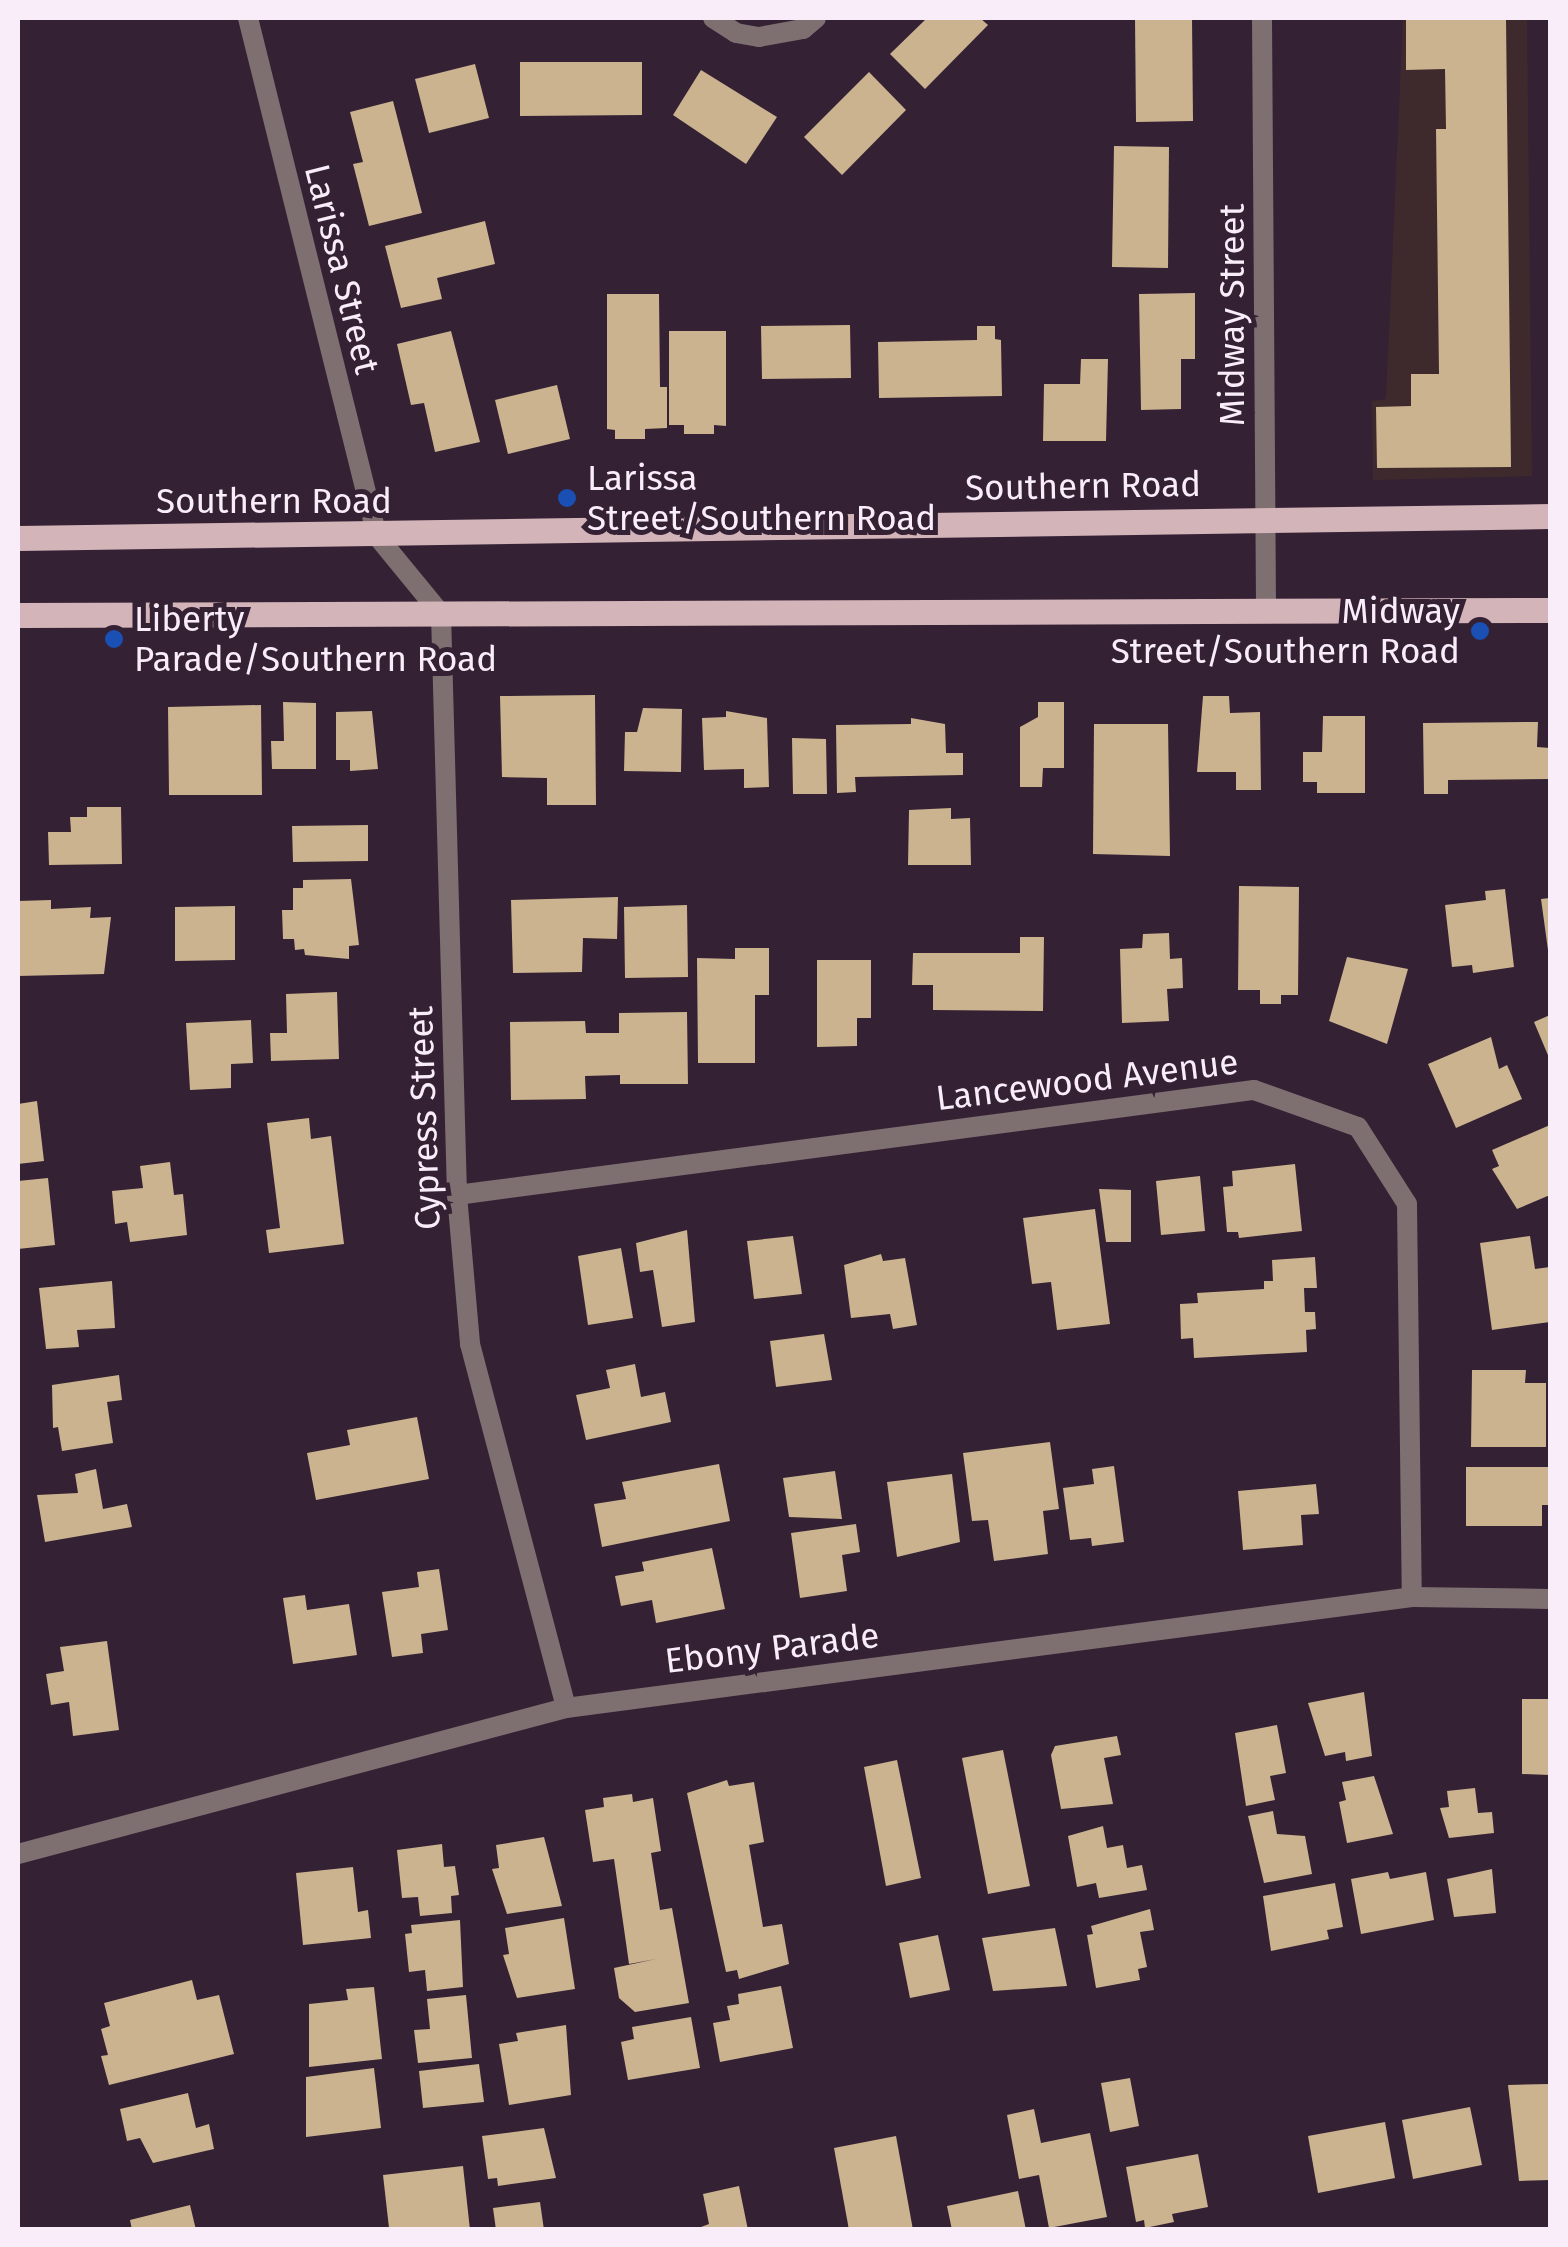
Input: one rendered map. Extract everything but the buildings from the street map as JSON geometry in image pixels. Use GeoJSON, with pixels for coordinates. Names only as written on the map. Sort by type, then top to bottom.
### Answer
{"type":"FeatureCollection","features":[{"type":"Feature","properties":{"kind":"main road","name":"Southern Road"},"geometry":{"type":"LineString","coordinates":[[18,538],[376,536],[1550,516]]}},
{"type":"Feature","properties":{"kind":"main road"},"geometry":{"type":"LineString","coordinates":[[18,615],[1550,610]]}},
{"type":"Feature","properties":{"kind":"street","name":"Larissa Street"},"geometry":{"type":"LineString","coordinates":[[248,18],[376,536]]}},
{"type":"Feature","properties":{"kind":"street"},"geometry":{"type":"LineString","coordinates":[[714,18],[736,33],[759,37],[803,28],[816,18]]}},
{"type":"Feature","properties":{"kind":"street","name":"Midway Street"},"geometry":{"type":"LineString","coordinates":[[1262,18],[1266,612]]}},
{"type":"Feature","properties":{"kind":"street"},"geometry":{"type":"LineString","coordinates":[[376,536],[441,614]]}},
{"type":"Feature","properties":{"kind":"street","name":"Cypress Street"},"geometry":{"type":"LineString","coordinates":[[441,614],[457,1195],[470,1344],[566,1708]]}},
{"type":"Feature","properties":{"kind":"street","name":"Lancewood Avenue"},"geometry":{"type":"LineString","coordinates":[[457,1195],[1254,1090],[1358,1127],[1406,1204],[1412,1598]]}},
{"type":"Feature","properties":{"kind":"street","name":"Ebony Parade"},"geometry":{"type":"LineString","coordinates":[[18,1854],[566,1708],[1412,1598],[1550,1599]]}},
{"type":"Feature","properties":{"kind":"shaded area"},"geometry":{"type":"Polygon","coordinates":[[[1403,18],[1527,18],[1532,476],[1373,480],[1372,401],[1386,399],[1403,18]]]}},
{"type":"Feature","properties":{"kind":"place","name":"Larissa Street/Southern Road"},"geometry":{"type":"Point","coordinates":[567,498]}},
{"type":"Feature","properties":{"kind":"place","name":"Midway Street/Southern Road"},"geometry":{"type":"Point","coordinates":[1480,631]}},
{"type":"Feature","properties":{"kind":"place","name":"Liberty Parade/Southern Road"},"geometry":{"type":"Point","coordinates":[114,639]}}]}
